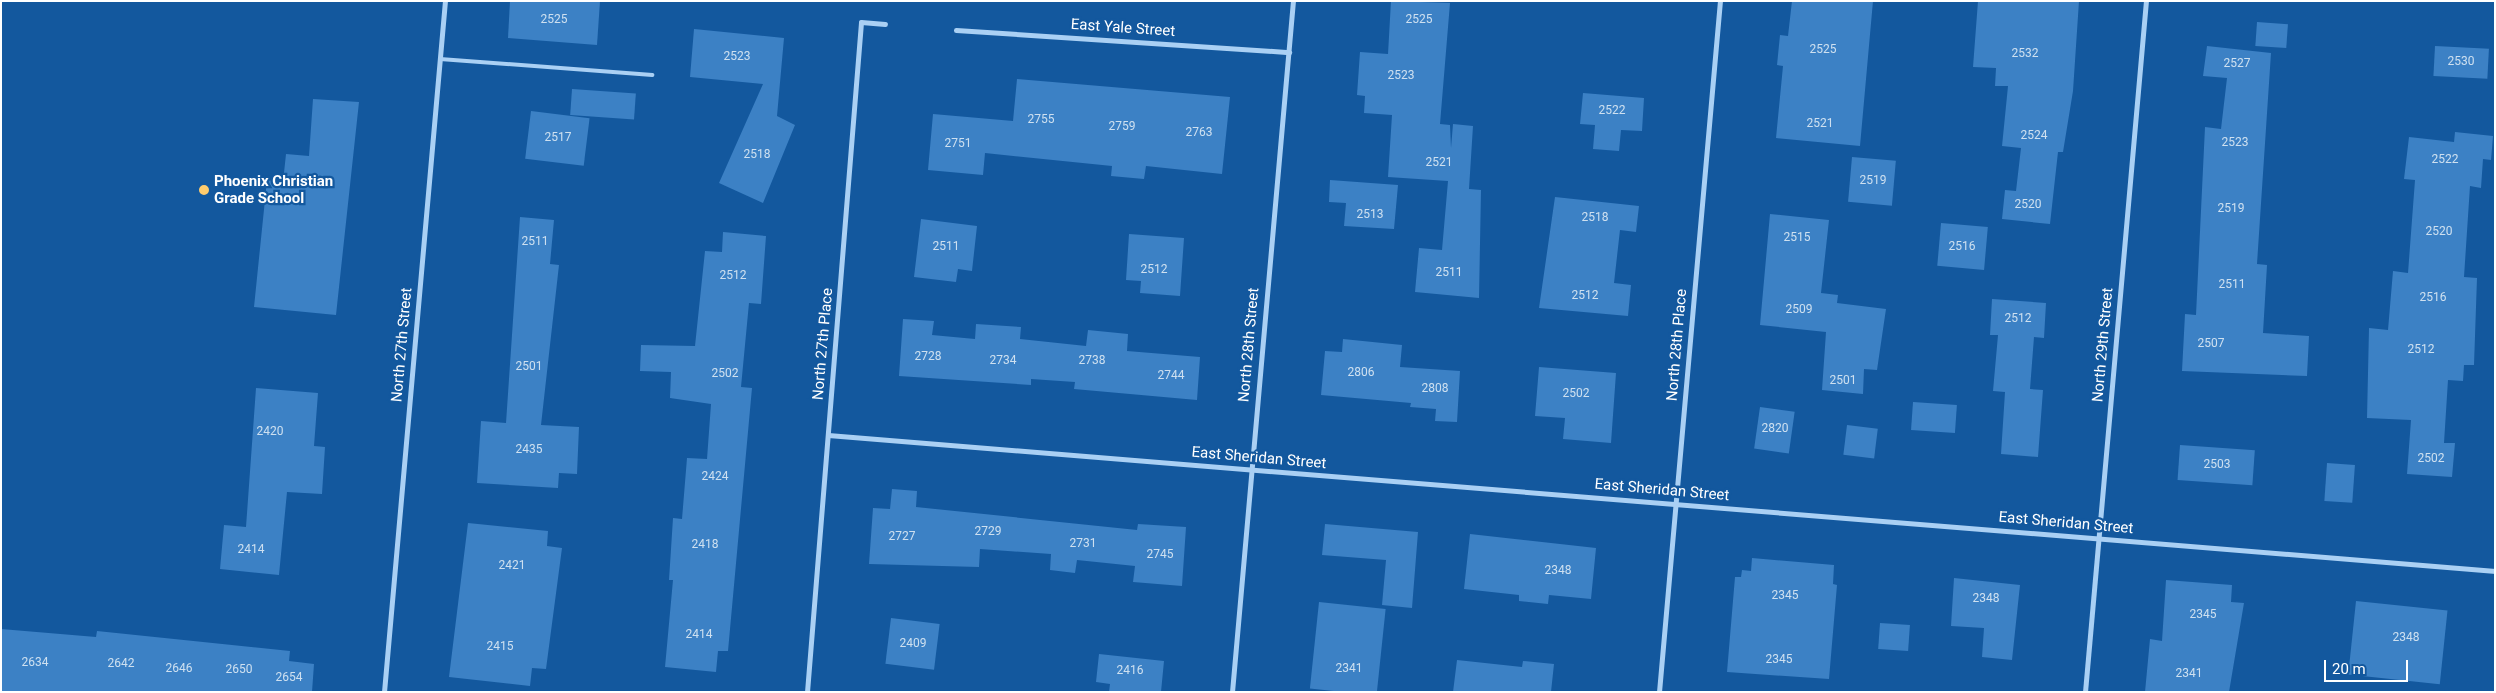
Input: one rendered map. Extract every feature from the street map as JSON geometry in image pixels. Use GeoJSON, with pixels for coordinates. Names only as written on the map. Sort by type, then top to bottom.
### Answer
{"type":"FeatureCollection","features":[{"type":"Feature","properties":{"kind":"street","name":"North 27th Street"},"geometry":{"type":"LineString","coordinates":[[384,692],[445,1]]}},
{"type":"Feature","properties":{"kind":"street","name":"North 28th Street"},"geometry":{"type":"LineString","coordinates":[[1232,692],[1293,1]]}},
{"type":"Feature","properties":{"kind":"street","name":"North 28th Place"},"geometry":{"type":"LineString","coordinates":[[1659,692],[1720,1]]}},
{"type":"Feature","properties":{"kind":"street","name":"North 29th Street"},"geometry":{"type":"LineString","coordinates":[[2085,692],[2146,1]]}},
{"type":"Feature","properties":{"kind":"street","name":"North 27th Place"},"geometry":{"type":"LineString","coordinates":[[807,692],[861,22],[885,24]]}},
{"type":"Feature","properties":{"kind":"street","name":"East Yale Street"},"geometry":{"type":"LineString","coordinates":[[956,30],[1289,52]]}},
{"type":"Feature","properties":{"kind":"street","name":"East Sheridan Street"},"geometry":{"type":"LineString","coordinates":[[828,435],[2495,571]]}},
{"type":"Feature","properties":{"kind":"lane"},"geometry":{"type":"LineString","coordinates":[[440,59],[652,75]]}},
{"type":"Feature","properties":{"kind":"building"},"geometry":{"type":"Polygon","coordinates":[[[510,1],[600,1],[597,45],[508,38],[510,1]]]}},
{"type":"Feature","properties":{"kind":"building"},"geometry":{"type":"Polygon","coordinates":[[[1391,1],[1450,3],[1440,124],[1450,125],[1451,148],[1453,124],[1473,126],[1469,189],[1481,190],[1479,298],[1415,292],[1419,248],[1442,250],[1448,181],[1388,177],[1392,115],[1364,113],[1365,96],[1357,95],[1360,52],[1388,54],[1391,1]]]}},
{"type":"Feature","properties":{"kind":"building"},"geometry":{"type":"Polygon","coordinates":[[[1792,1],[1873,1],[1860,146],[1776,138],[1783,66],[1777,65],[1780,35],[1788,36],[1792,1]]]}},
{"type":"Feature","properties":{"kind":"building"},"geometry":{"type":"Polygon","coordinates":[[[1978,1],[2079,1],[2073,91],[2063,152],[2058,152],[2050,224],[2002,219],[2005,190],[2016,191],[2021,148],[2002,146],[2008,86],[1995,86],[1996,68],[1973,67],[1978,1]]]}},
{"type":"Feature","properties":{"kind":"building"},"geometry":{"type":"Polygon","coordinates":[[[2257,22],[2288,24],[2286,48],[2255,46],[2257,22]]]}},
{"type":"Feature","properties":{"kind":"building"},"geometry":{"type":"Polygon","coordinates":[[[694,29],[784,38],[777,116],[795,125],[763,203],[719,183],[763,84],[690,77],[694,29]]]}},
{"type":"Feature","properties":{"kind":"building"},"geometry":{"type":"Polygon","coordinates":[[[2207,46],[2271,53],[2257,264],[2267,265],[2263,333],[2309,336],[2307,376],[2182,371],[2185,314],[2196,315],[2205,127],[2221,129],[2227,78],[2203,76],[2207,46]]]}},
{"type":"Feature","properties":{"kind":"building"},"geometry":{"type":"Polygon","coordinates":[[[2435,46],[2489,49],[2487,79],[2433,76],[2435,46]]]}},
{"type":"Feature","properties":{"kind":"building"},"geometry":{"type":"Polygon","coordinates":[[[1017,79],[1230,97],[1222,174],[1146,166],[1144,179],[1111,176],[1112,166],[985,153],[983,175],[928,170],[933,114],[1013,121],[1017,79]]]}},
{"type":"Feature","properties":{"kind":"building"},"geometry":{"type":"Polygon","coordinates":[[[572,89],[636,93],[634,119],[570,115],[572,89]]]}},
{"type":"Feature","properties":{"kind":"building"},"geometry":{"type":"Polygon","coordinates":[[[1583,93],[1644,98],[1642,131],[1621,130],[1619,151],[1593,149],[1595,125],[1580,124],[1583,93]]]}},
{"type":"Feature","properties":{"kind":"building"},"geometry":{"type":"Polygon","coordinates":[[[313,99],[359,102],[336,315],[254,307],[267,180],[283,182],[286,154],[309,156],[313,99]]]}},
{"type":"Feature","properties":{"kind":"building"},"geometry":{"type":"Polygon","coordinates":[[[531,111],[590,118],[584,166],[525,159],[531,111]]]}},
{"type":"Feature","properties":{"kind":"building"},"geometry":{"type":"Polygon","coordinates":[[[2455,132],[2493,136],[2491,160],[2483,159],[2481,188],[2470,186],[2464,277],[2477,278],[2474,365],[2464,365],[2463,381],[2448,380],[2444,443],[2455,443],[2452,477],[2407,474],[2411,420],[2367,418],[2369,328],[2388,330],[2393,271],[2408,273],[2415,180],[2404,179],[2409,137],[2454,142],[2455,132]]]}},
{"type":"Feature","properties":{"kind":"building"},"geometry":{"type":"Polygon","coordinates":[[[1852,157],[1896,161],[1892,206],[1848,202],[1852,157]]]}},
{"type":"Feature","properties":{"kind":"building"},"geometry":{"type":"Polygon","coordinates":[[[1330,180],[1398,185],[1394,229],[1344,226],[1346,203],[1329,202],[1330,180]]]}},
{"type":"Feature","properties":{"kind":"building"},"geometry":{"type":"Polygon","coordinates":[[[1555,197],[1639,206],[1636,232],[1620,230],[1614,283],[1631,285],[1628,316],[1539,308],[1555,197]]]}},
{"type":"Feature","properties":{"kind":"building"},"geometry":{"type":"Polygon","coordinates":[[[1770,214],[1829,220],[1821,293],[1838,295],[1837,303],[1886,309],[1877,370],[1864,369],[1863,394],[1822,390],[1826,332],[1760,325],[1770,214]]]}},
{"type":"Feature","properties":{"kind":"building"},"geometry":{"type":"Polygon","coordinates":[[[520,217],[554,220],[550,264],[559,265],[541,425],[579,427],[577,474],[559,473],[558,488],[477,483],[481,421],[506,423],[520,217]]]}},
{"type":"Feature","properties":{"kind":"building"},"geometry":{"type":"Polygon","coordinates":[[[921,219],[977,226],[972,271],[958,269],[956,282],[914,277],[921,219]]]}},
{"type":"Feature","properties":{"kind":"building"},"geometry":{"type":"Polygon","coordinates":[[[1941,223],[1988,227],[1984,270],[1937,266],[1941,223]]]}},
{"type":"Feature","properties":{"kind":"building"},"geometry":{"type":"Polygon","coordinates":[[[723,232],[766,236],[761,304],[749,303],[741,387],[752,388],[728,651],[718,651],[716,672],[665,667],[673,580],[669,580],[673,518],[682,519],[687,458],[707,459],[711,404],[670,398],[671,372],[640,371],[641,345],[695,346],[705,251],[722,252],[723,232]]]}},
{"type":"Feature","properties":{"kind":"building"},"geometry":{"type":"Polygon","coordinates":[[[1129,234],[1184,238],[1180,296],[1140,293],[1141,281],[1126,280],[1129,234]]]}},
{"type":"Feature","properties":{"kind":"building"},"geometry":{"type":"Polygon","coordinates":[[[1992,299],[2046,303],[2044,338],[2034,337],[2030,389],[2043,390],[2038,457],[2001,454],[2005,392],[1993,391],[1998,335],[1990,335],[1992,299]]]}},
{"type":"Feature","properties":{"kind":"building"},"geometry":{"type":"Polygon","coordinates":[[[903,319],[934,321],[932,335],[975,339],[976,324],[1021,327],[1020,339],[1086,346],[1088,330],[1128,334],[1127,351],[1200,357],[1197,400],[1074,389],[1075,382],[1031,379],[1031,385],[899,376],[903,319]]]}},
{"type":"Feature","properties":{"kind":"building"},"geometry":{"type":"Polygon","coordinates":[[[1343,339],[1402,345],[1400,367],[1460,371],[1457,422],[1435,421],[1436,409],[1410,407],[1411,403],[1321,395],[1325,351],[1342,352],[1343,339]]]}},
{"type":"Feature","properties":{"kind":"building"},"geometry":{"type":"Polygon","coordinates":[[[1539,367],[1616,373],[1611,443],[1563,439],[1565,418],[1535,416],[1539,367]]]}},
{"type":"Feature","properties":{"kind":"building"},"geometry":{"type":"Polygon","coordinates":[[[256,388],[318,393],[314,446],[325,447],[322,494],[287,492],[279,575],[220,569],[224,525],[246,527],[256,388]]]}},
{"type":"Feature","properties":{"kind":"building"},"geometry":{"type":"Polygon","coordinates":[[[1913,402],[1957,405],[1955,433],[1911,430],[1913,402]]]}},
{"type":"Feature","properties":{"kind":"building"},"geometry":{"type":"Polygon","coordinates":[[[1760,407],[1795,412],[1789,453],[1754,449],[1760,407]]]}},
{"type":"Feature","properties":{"kind":"building"},"geometry":{"type":"Polygon","coordinates":[[[1847,425],[1878,429],[1874,459],[1843,455],[1847,425]]]}},
{"type":"Feature","properties":{"kind":"building"},"geometry":{"type":"Polygon","coordinates":[[[2180,445],[2255,450],[2252,485],[2178,480],[2180,445]]]}},
{"type":"Feature","properties":{"kind":"building"},"geometry":{"type":"Polygon","coordinates":[[[2327,463],[2355,465],[2352,503],[2324,501],[2327,463]]]}},
{"type":"Feature","properties":{"kind":"building"},"geometry":{"type":"Polygon","coordinates":[[[892,489],[917,491],[916,507],[1137,530],[1138,524],[1186,527],[1182,586],[1133,582],[1135,566],[1077,560],[1075,573],[1050,570],[1051,554],[980,549],[979,567],[869,564],[873,508],[890,509],[892,489]]]}},
{"type":"Feature","properties":{"kind":"building"},"geometry":{"type":"Polygon","coordinates":[[[468,523],[548,531],[547,546],[562,548],[546,669],[532,668],[530,686],[449,677],[468,523]]]}},
{"type":"Feature","properties":{"kind":"building"},"geometry":{"type":"Polygon","coordinates":[[[1325,524],[1418,532],[1412,608],[1382,605],[1386,560],[1322,555],[1325,524]]]}},
{"type":"Feature","properties":{"kind":"building"},"geometry":{"type":"Polygon","coordinates":[[[1470,534],[1596,548],[1591,599],[1549,595],[1548,604],[1519,601],[1519,595],[1464,589],[1470,534]]]}},
{"type":"Feature","properties":{"kind":"building"},"geometry":{"type":"Polygon","coordinates":[[[1752,558],[1834,565],[1833,584],[1837,585],[1829,679],[1727,672],[1735,577],[1741,577],[1742,570],[1751,571],[1752,558]]]}},
{"type":"Feature","properties":{"kind":"building"},"geometry":{"type":"Polygon","coordinates":[[[1954,578],[2020,585],[2012,660],[1982,657],[1984,628],[1951,626],[1954,578]]]}},
{"type":"Feature","properties":{"kind":"building"},"geometry":{"type":"Polygon","coordinates":[[[2166,580],[2232,585],[2231,602],[2244,603],[2229,692],[2145,692],[2150,639],[2162,641],[2166,580]]]}},
{"type":"Feature","properties":{"kind":"building"},"geometry":{"type":"Polygon","coordinates":[[[2356,601],[2447,611],[2440,684],[2348,675],[2356,601]]]}},
{"type":"Feature","properties":{"kind":"building"},"geometry":{"type":"Polygon","coordinates":[[[1319,602],[1386,609],[1377,692],[1343,692],[1310,689],[1319,602]]]}},
{"type":"Feature","properties":{"kind":"building"},"geometry":{"type":"Polygon","coordinates":[[[891,618],[940,624],[934,670],[885,664],[891,618]]]}},
{"type":"Feature","properties":{"kind":"building"},"geometry":{"type":"Polygon","coordinates":[[[1880,623],[1910,625],[1908,651],[1878,649],[1880,623]]]}},
{"type":"Feature","properties":{"kind":"building"},"geometry":{"type":"Polygon","coordinates":[[[1,629],[96,637],[97,631],[290,651],[289,661],[314,664],[312,692],[1,692],[1,629]]]}},
{"type":"Feature","properties":{"kind":"building"},"geometry":{"type":"Polygon","coordinates":[[[1099,654],[1164,661],[1161,692],[1109,692],[1110,684],[1096,682],[1099,654]]]}},
{"type":"Feature","properties":{"kind":"building"},"geometry":{"type":"Polygon","coordinates":[[[1457,660],[1522,667],[1523,661],[1554,664],[1551,692],[1453,692],[1457,660]]]}},
{"type":"Feature","properties":{"kind":"place","name":"Phoenix Christian Grade School"},"geometry":{"type":"Point","coordinates":[204,190]}}]}
